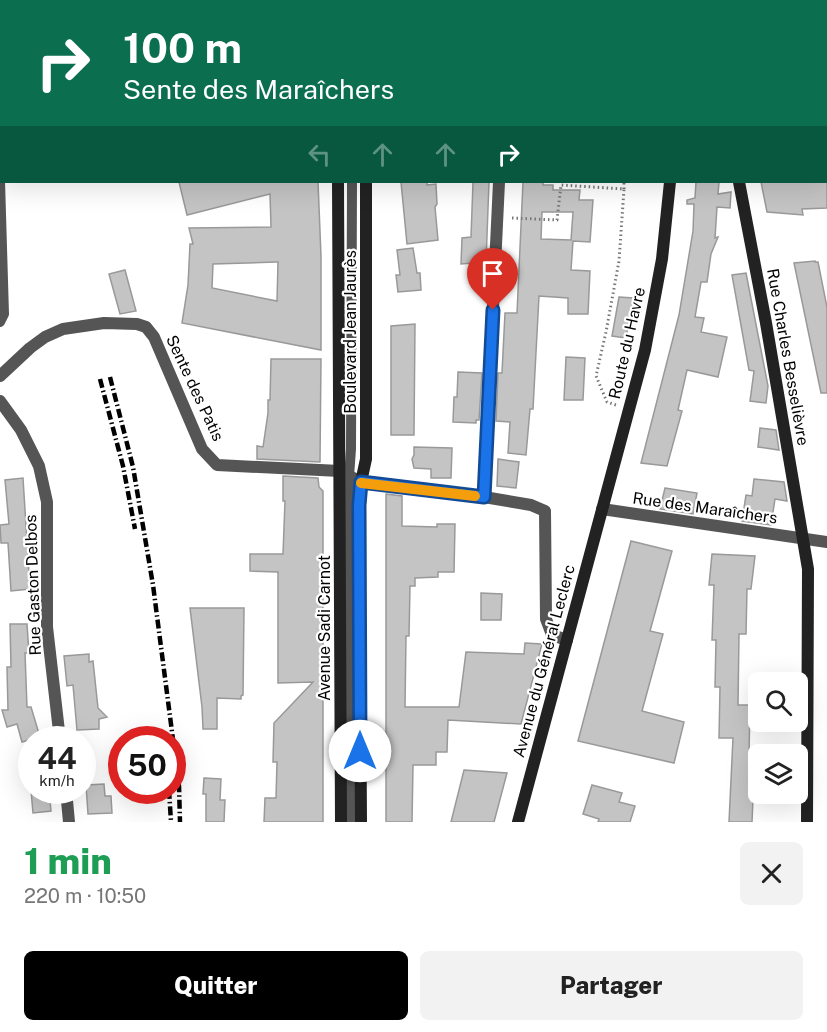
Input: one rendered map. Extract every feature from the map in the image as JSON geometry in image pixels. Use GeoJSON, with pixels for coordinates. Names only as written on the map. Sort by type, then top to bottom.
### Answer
{"type":"FeatureCollection","features":[{"type":"Feature","properties":{"kind":"main road","name":"Boulevard Jean Jaurès"},"geometry":{"type":"LineString","coordinates":[[338,183],[350,476]]}},
{"type":"Feature","properties":{"kind":"main road","name":"Boulevard Jean Jaurès"},"geometry":{"type":"LineString","coordinates":[[350,476],[366,459],[366,183]]}},
{"type":"Feature","properties":{"kind":"main road","name":"Route du Havre"},"geometry":{"type":"LineString","coordinates":[[602,509],[645,350],[662,259],[670,183]]}},
{"type":"Feature","properties":{"kind":"main road","name":"Rue Charles Besselièvre"},"geometry":{"type":"LineString","coordinates":[[739,183],[804,539],[809,584],[807,822]]}},
{"type":"Feature","properties":{"kind":"main road","name":"Avenue Sadi Carnot"},"geometry":{"type":"LineString","coordinates":[[341,822],[350,476]]}},
{"type":"Feature","properties":{"kind":"main road"},"geometry":{"type":"LineString","coordinates":[[350,476],[359,505],[361,822]]}},
{"type":"Feature","properties":{"kind":"main road","name":"Avenue du Général Leclerc"},"geometry":{"type":"LineString","coordinates":[[518,822],[602,509]]}},
{"type":"Feature","properties":{"kind":"street"},"geometry":{"type":"LineString","coordinates":[[484,497],[499,183]]}},
{"type":"Feature","properties":{"kind":"street","name":"Sente des Patis"},"geometry":{"type":"LineString","coordinates":[[0,376],[30,348],[45,337],[63,329],[104,323],[137,324],[146,327],[154,337],[202,448],[217,465],[350,476],[531,505],[545,511],[546,619],[552,635],[567,640]]}},
{"type":"Feature","properties":{"kind":"street","name":"Rue Gaston Delbos"},"geometry":{"type":"LineString","coordinates":[[0,401],[21,429],[39,466],[47,502],[47,627],[58,726]]}},
{"type":"Feature","properties":{"kind":"street","name":"Rue des Maraîchers"},"geometry":{"type":"LineString","coordinates":[[602,509],[827,542]]}},
{"type":"Feature","properties":{"kind":"street"},"geometry":{"type":"LineString","coordinates":[[67,804],[69,822]]}},
{"type":"Feature","properties":{"kind":"lane"},"geometry":{"type":"LineString","coordinates":[[0,183],[4,314],[0,322]]}},
{"type":"Feature","properties":{"kind":"lane"},"geometry":{"type":"LineString","coordinates":[[351,822],[352,183]]}},
{"type":"Feature","properties":{"kind":"path"},"geometry":{"type":"LineString","coordinates":[[607,402],[596,376],[619,261],[624,183]]}},
{"type":"Feature","properties":{"kind":"path"},"geometry":{"type":"LineString","coordinates":[[497,217],[558,220],[561,185],[624,189]]}},
{"type":"Feature","properties":{"kind":"building"},"geometry":{"type":"Polygon","coordinates":[[[179,183],[318,183],[321,350],[182,323],[188,285],[190,244],[193,244],[189,228],[271,227],[270,194],[187,215],[179,183]],[[278,262],[213,264],[212,288],[277,301],[278,262]]]}},
{"type":"Feature","properties":{"kind":"building"},"geometry":{"type":"Polygon","coordinates":[[[401,183],[436,184],[437,204],[435,207],[438,240],[407,244],[401,183]]]}},
{"type":"Feature","properties":{"kind":"building"},"geometry":{"type":"Polygon","coordinates":[[[473,183],[489,183],[486,262],[461,264],[462,238],[471,237],[473,183]]]}},
{"type":"Feature","properties":{"kind":"building"},"geometry":{"type":"Polygon","coordinates":[[[523,183],[553,185],[553,190],[580,190],[579,200],[593,200],[590,242],[573,241],[571,270],[590,271],[588,314],[568,314],[568,298],[539,296],[533,409],[530,409],[526,455],[508,453],[510,422],[496,421],[498,373],[502,373],[505,313],[517,313],[523,183]],[[542,212],[541,239],[571,240],[573,212],[542,212]]]}},
{"type":"Feature","properties":{"kind":"building"},"geometry":{"type":"Polygon","coordinates":[[[696,183],[719,183],[718,194],[731,192],[730,208],[717,207],[715,238],[718,237],[711,254],[707,282],[701,282],[695,317],[704,318],[701,332],[727,337],[718,377],[687,370],[678,410],[682,411],[667,466],[641,463],[679,315],[693,231],[694,204],[687,204],[687,200],[695,198],[696,183]]]}},
{"type":"Feature","properties":{"kind":"building"},"geometry":{"type":"Polygon","coordinates":[[[761,183],[827,183],[827,208],[802,209],[803,215],[767,212],[761,183]]]}},
{"type":"Feature","properties":{"kind":"building"},"geometry":{"type":"Polygon","coordinates":[[[413,248],[417,273],[420,273],[421,290],[398,292],[396,275],[400,275],[397,250],[413,248]]]}},
{"type":"Feature","properties":{"kind":"building"},"geometry":{"type":"Polygon","coordinates":[[[818,262],[827,307],[827,393],[821,393],[794,263],[818,262]]]}},
{"type":"Feature","properties":{"kind":"building"},"geometry":{"type":"Polygon","coordinates":[[[125,270],[136,311],[120,314],[109,274],[125,270]]]}},
{"type":"Feature","properties":{"kind":"building"},"geometry":{"type":"Polygon","coordinates":[[[746,273],[768,386],[766,403],[750,401],[754,371],[749,370],[732,275],[746,273]]]}},
{"type":"Feature","properties":{"kind":"building"},"geometry":{"type":"Polygon","coordinates":[[[619,297],[633,298],[626,338],[612,336],[619,297]]]}},
{"type":"Feature","properties":{"kind":"building"},"geometry":{"type":"Polygon","coordinates":[[[415,324],[414,435],[391,435],[391,326],[415,324]]]}},
{"type":"Feature","properties":{"kind":"building"},"geometry":{"type":"Polygon","coordinates":[[[566,357],[585,358],[583,400],[564,400],[566,357]]]}},
{"type":"Feature","properties":{"kind":"building"},"geometry":{"type":"Polygon","coordinates":[[[271,359],[321,359],[320,462],[257,459],[257,446],[263,447],[268,400],[270,400],[271,359]]]}},
{"type":"Feature","properties":{"kind":"building"},"geometry":{"type":"Polygon","coordinates":[[[458,372],[482,373],[479,420],[476,420],[476,423],[453,422],[458,372]]]}},
{"type":"Feature","properties":{"kind":"building"},"geometry":{"type":"Polygon","coordinates":[[[760,428],[776,430],[779,450],[758,447],[760,428]]]}},
{"type":"Feature","properties":{"kind":"building"},"geometry":{"type":"Polygon","coordinates":[[[414,447],[452,448],[451,478],[431,478],[431,469],[414,468],[412,459],[414,447]]]}},
{"type":"Feature","properties":{"kind":"building"},"geometry":{"type":"Polygon","coordinates":[[[498,459],[519,462],[516,488],[497,486],[498,459]]]}},
{"type":"Feature","properties":{"kind":"building"},"geometry":{"type":"Polygon","coordinates":[[[283,476],[318,478],[319,487],[323,491],[323,822],[264,822],[265,798],[276,798],[277,762],[273,762],[274,723],[313,682],[278,683],[278,572],[250,571],[250,554],[283,554],[285,501],[283,501],[283,476]]]}},
{"type":"Feature","properties":{"kind":"building"},"geometry":{"type":"Polygon","coordinates":[[[23,478],[30,589],[11,591],[8,543],[1,543],[0,525],[9,524],[5,480],[23,478]]]}},
{"type":"Feature","properties":{"kind":"building"},"geometry":{"type":"Polygon","coordinates":[[[754,479],[784,482],[787,501],[775,499],[771,525],[742,521],[746,495],[752,496],[754,479]]]}},
{"type":"Feature","properties":{"kind":"building"},"geometry":{"type":"Polygon","coordinates":[[[665,488],[697,493],[693,514],[660,509],[665,488]]]}},
{"type":"Feature","properties":{"kind":"building"},"geometry":{"type":"Polygon","coordinates":[[[386,494],[402,496],[402,526],[437,527],[437,524],[455,524],[454,572],[438,572],[438,577],[415,578],[415,586],[410,586],[409,636],[406,636],[405,707],[459,707],[466,652],[524,654],[525,643],[542,644],[521,724],[448,720],[447,752],[436,752],[436,765],[413,765],[412,822],[386,822],[386,494]]]}},
{"type":"Feature","properties":{"kind":"building"},"geometry":{"type":"Polygon","coordinates":[[[631,541],[672,551],[650,631],[663,634],[642,711],[684,722],[674,763],[578,741],[631,541]]]}},
{"type":"Feature","properties":{"kind":"building"},"geometry":{"type":"Polygon","coordinates":[[[712,554],[755,556],[751,589],[747,589],[746,634],[739,634],[738,705],[748,705],[748,804],[753,804],[752,822],[729,822],[733,738],[719,738],[720,687],[715,687],[716,640],[712,640],[714,585],[709,585],[712,554]]]}},
{"type":"Feature","properties":{"kind":"building"},"geometry":{"type":"Polygon","coordinates":[[[481,593],[502,594],[501,620],[481,620],[481,593]]]}},
{"type":"Feature","properties":{"kind":"building"},"geometry":{"type":"Polygon","coordinates":[[[190,608],[244,608],[243,695],[241,699],[217,698],[217,729],[203,729],[190,608]]]}},
{"type":"Feature","properties":{"kind":"building"},"geometry":{"type":"Polygon","coordinates":[[[10,624],[27,624],[29,653],[25,653],[27,707],[31,707],[37,726],[18,728],[17,724],[7,727],[2,710],[8,710],[7,667],[11,667],[10,624]]]}},
{"type":"Feature","properties":{"kind":"building"},"geometry":{"type":"Polygon","coordinates":[[[89,654],[89,662],[93,661],[98,708],[107,717],[99,719],[99,729],[96,729],[96,726],[77,726],[73,685],[67,686],[64,656],[89,654]]]}},
{"type":"Feature","properties":{"kind":"building"},"geometry":{"type":"Polygon","coordinates":[[[464,770],[507,773],[494,822],[451,822],[464,770]]]}},
{"type":"Feature","properties":{"kind":"building"},"geometry":{"type":"Polygon","coordinates":[[[204,778],[221,779],[220,800],[225,800],[224,822],[206,822],[204,778]]]}},
{"type":"Feature","properties":{"kind":"building"},"geometry":{"type":"Polygon","coordinates":[[[96,784],[104,784],[105,796],[108,796],[108,804],[111,804],[112,813],[88,814],[87,804],[96,804],[96,784]]]}},
{"type":"Feature","properties":{"kind":"building"},"geometry":{"type":"Polygon","coordinates":[[[592,785],[622,793],[619,802],[635,806],[630,822],[598,822],[599,819],[583,814],[592,785]]]}},
{"type":"Feature","properties":{"kind":"building"},"geometry":{"type":"Polygon","coordinates":[[[32,804],[50,804],[51,811],[33,813],[32,804]]]}},
{"type":"Feature","properties":{"kind":"railway"},"geometry":{"type":"LineString","coordinates":[[110,377],[133,467],[153,585],[179,786],[180,822]]}},
{"type":"Feature","properties":{"kind":"railway"},"geometry":{"type":"LineString","coordinates":[[100,379],[123,466],[135,529]]}},
{"type":"Feature","properties":{"kind":"railway"},"geometry":{"type":"LineString","coordinates":[[170,804],[171,822]]}},
{"type":"Feature","properties":{"kind":"slow traffic"},"geometry":{"type":"LineString","coordinates":[[361,483],[475,496]]}},
{"type":"Feature","properties":{"kind":"route"},"geometry":{"type":"LineString","coordinates":[[360,751],[359,505],[361,482],[484,497],[493,310]]}}]}
